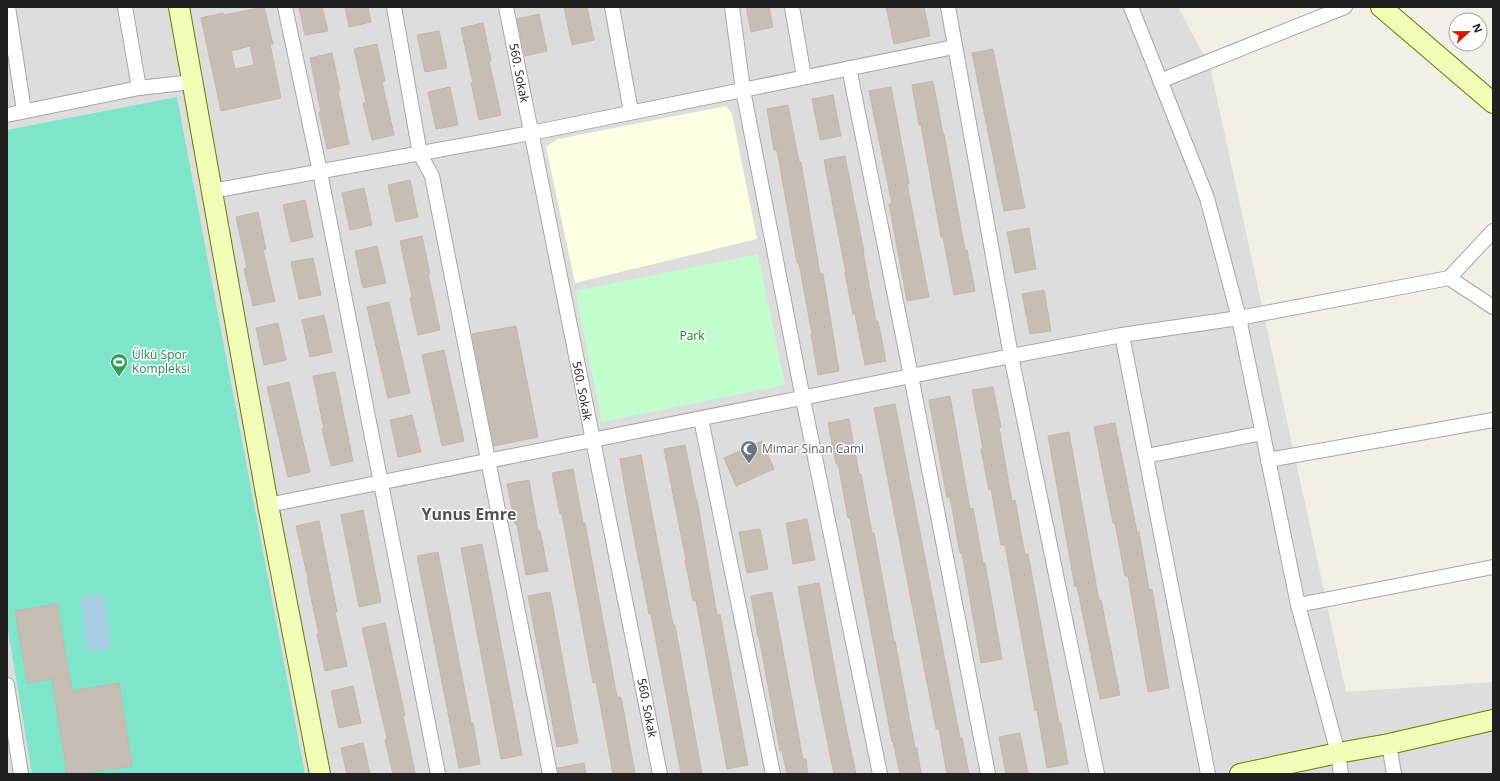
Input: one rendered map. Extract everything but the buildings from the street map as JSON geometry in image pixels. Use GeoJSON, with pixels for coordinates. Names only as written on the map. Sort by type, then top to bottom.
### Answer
{"type":"FeatureCollection","features":[{"type":"Feature","properties":{"kind":"street"},"geometry":{"type":"LineString","coordinates":[[8,7],[24,111]]}},
{"type":"Feature","properties":{"kind":"street"},"geometry":{"type":"LineString","coordinates":[[126,7],[139,88]]}},
{"type":"Feature","properties":{"kind":"street"},"geometry":{"type":"LineString","coordinates":[[179,7],[268,505],[320,774]]}},
{"type":"Feature","properties":{"kind":"street"},"geometry":{"type":"LineString","coordinates":[[285,7],[320,172],[438,774]]}},
{"type":"Feature","properties":{"kind":"street"},"geometry":{"type":"LineString","coordinates":[[394,7],[420,154],[432,176],[550,774]]}},
{"type":"Feature","properties":{"kind":"street","name":"560. Sokak"},"geometry":{"type":"LineString","coordinates":[[506,7],[660,774]]}},
{"type":"Feature","properties":{"kind":"street"},"geometry":{"type":"LineString","coordinates":[[612,7],[631,112]]}},
{"type":"Feature","properties":{"kind":"street"},"geometry":{"type":"LineString","coordinates":[[732,7],[744,90],[803,399],[880,774]]}},
{"type":"Feature","properties":{"kind":"street"},"geometry":{"type":"LineString","coordinates":[[792,7],[804,77]]}},
{"type":"Feature","properties":{"kind":"street"},"geometry":{"type":"LineString","coordinates":[[948,7],[954,47],[1011,356],[1098,774]]}},
{"type":"Feature","properties":{"kind":"street"},"geometry":{"type":"LineString","coordinates":[[1131,7],[1207,198],[1239,318],[1298,605],[1338,753],[1341,774]]}},
{"type":"Feature","properties":{"kind":"street"},"geometry":{"type":"LineString","coordinates":[[1160,81],[1345,7]]}},
{"type":"Feature","properties":{"kind":"street"},"geometry":{"type":"LineString","coordinates":[[1381,7],[1493,103]]}},
{"type":"Feature","properties":{"kind":"street"},"geometry":{"type":"LineString","coordinates":[[212,191],[531,133],[954,47]]}},
{"type":"Feature","properties":{"kind":"street"},"geometry":{"type":"LineString","coordinates":[[849,68],[911,376],[988,774]]}},
{"type":"Feature","properties":{"kind":"street"},"geometry":{"type":"LineString","coordinates":[[7,115],[139,88],[192,82]]}},
{"type":"Feature","properties":{"kind":"street"},"geometry":{"type":"LineString","coordinates":[[268,505],[803,399],[1011,356],[1122,335],[1239,318],[1449,278],[1493,231]]}},
{"type":"Feature","properties":{"kind":"street"},"geometry":{"type":"LineString","coordinates":[[1449,278],[1493,308]]}},
{"type":"Feature","properties":{"kind":"street"},"geometry":{"type":"LineString","coordinates":[[1122,335],[1208,774]]}},
{"type":"Feature","properties":{"kind":"street"},"geometry":{"type":"LineString","coordinates":[[701,419],[773,774]]}},
{"type":"Feature","properties":{"kind":"street"},"geometry":{"type":"LineString","coordinates":[[1268,460],[1493,420]]}},
{"type":"Feature","properties":{"kind":"street"},"geometry":{"type":"LineString","coordinates":[[1146,456],[1263,434]]}},
{"type":"Feature","properties":{"kind":"street"},"geometry":{"type":"LineString","coordinates":[[1298,605],[1493,567]]}},
{"type":"Feature","properties":{"kind":"street"},"geometry":{"type":"LineString","coordinates":[[7,685],[21,774]]}},
{"type":"Feature","properties":{"kind":"street"},"geometry":{"type":"LineString","coordinates":[[1240,774],[1388,744],[1493,720]]}},
{"type":"Feature","properties":{"kind":"street"},"geometry":{"type":"LineString","coordinates":[[1388,744],[1394,774]]}},
{"type":"Feature","properties":{"kind":"shaded area"},"geometry":{"type":"Polygon","coordinates":[[[7,7],[1178,7],[1210,67],[1346,692],[1493,682],[1493,774],[7,774],[7,7]]]}},
{"type":"Feature","properties":{"kind":"shaded area"},"geometry":{"type":"Polygon","coordinates":[[[726,106],[732,114],[757,239],[575,283],[546,147],[558,139],[726,106]]]}},
{"type":"Feature","properties":{"kind":"green space","name":"Ülkü Spor Kompleksi"},"geometry":{"type":"Polygon","coordinates":[[[177,97],[305,774],[32,774],[7,624],[7,130],[177,97]]]}},
{"type":"Feature","properties":{"kind":"green space","name":"Park"},"geometry":{"type":"Polygon","coordinates":[[[758,254],[785,385],[602,422],[575,291],[758,254]]]}},
{"type":"Feature","properties":{"kind":"water"},"geometry":{"type":"Polygon","coordinates":[[[104,594],[111,649],[87,652],[80,597],[104,594]]]}},
{"type":"Feature","properties":{"kind":"place","name":"Ülkü Spor Kompleksi"},"geometry":{"type":"Point","coordinates":[119,377]}},
{"type":"Feature","properties":{"kind":"place","name":"Mimar Sinan Cami"},"geometry":{"type":"Point","coordinates":[749,464]}},
{"type":"Feature","properties":{"kind":"district","name":"Yunus Emre"},"geometry":{"type":"Point","coordinates":[469,514]}}]}
